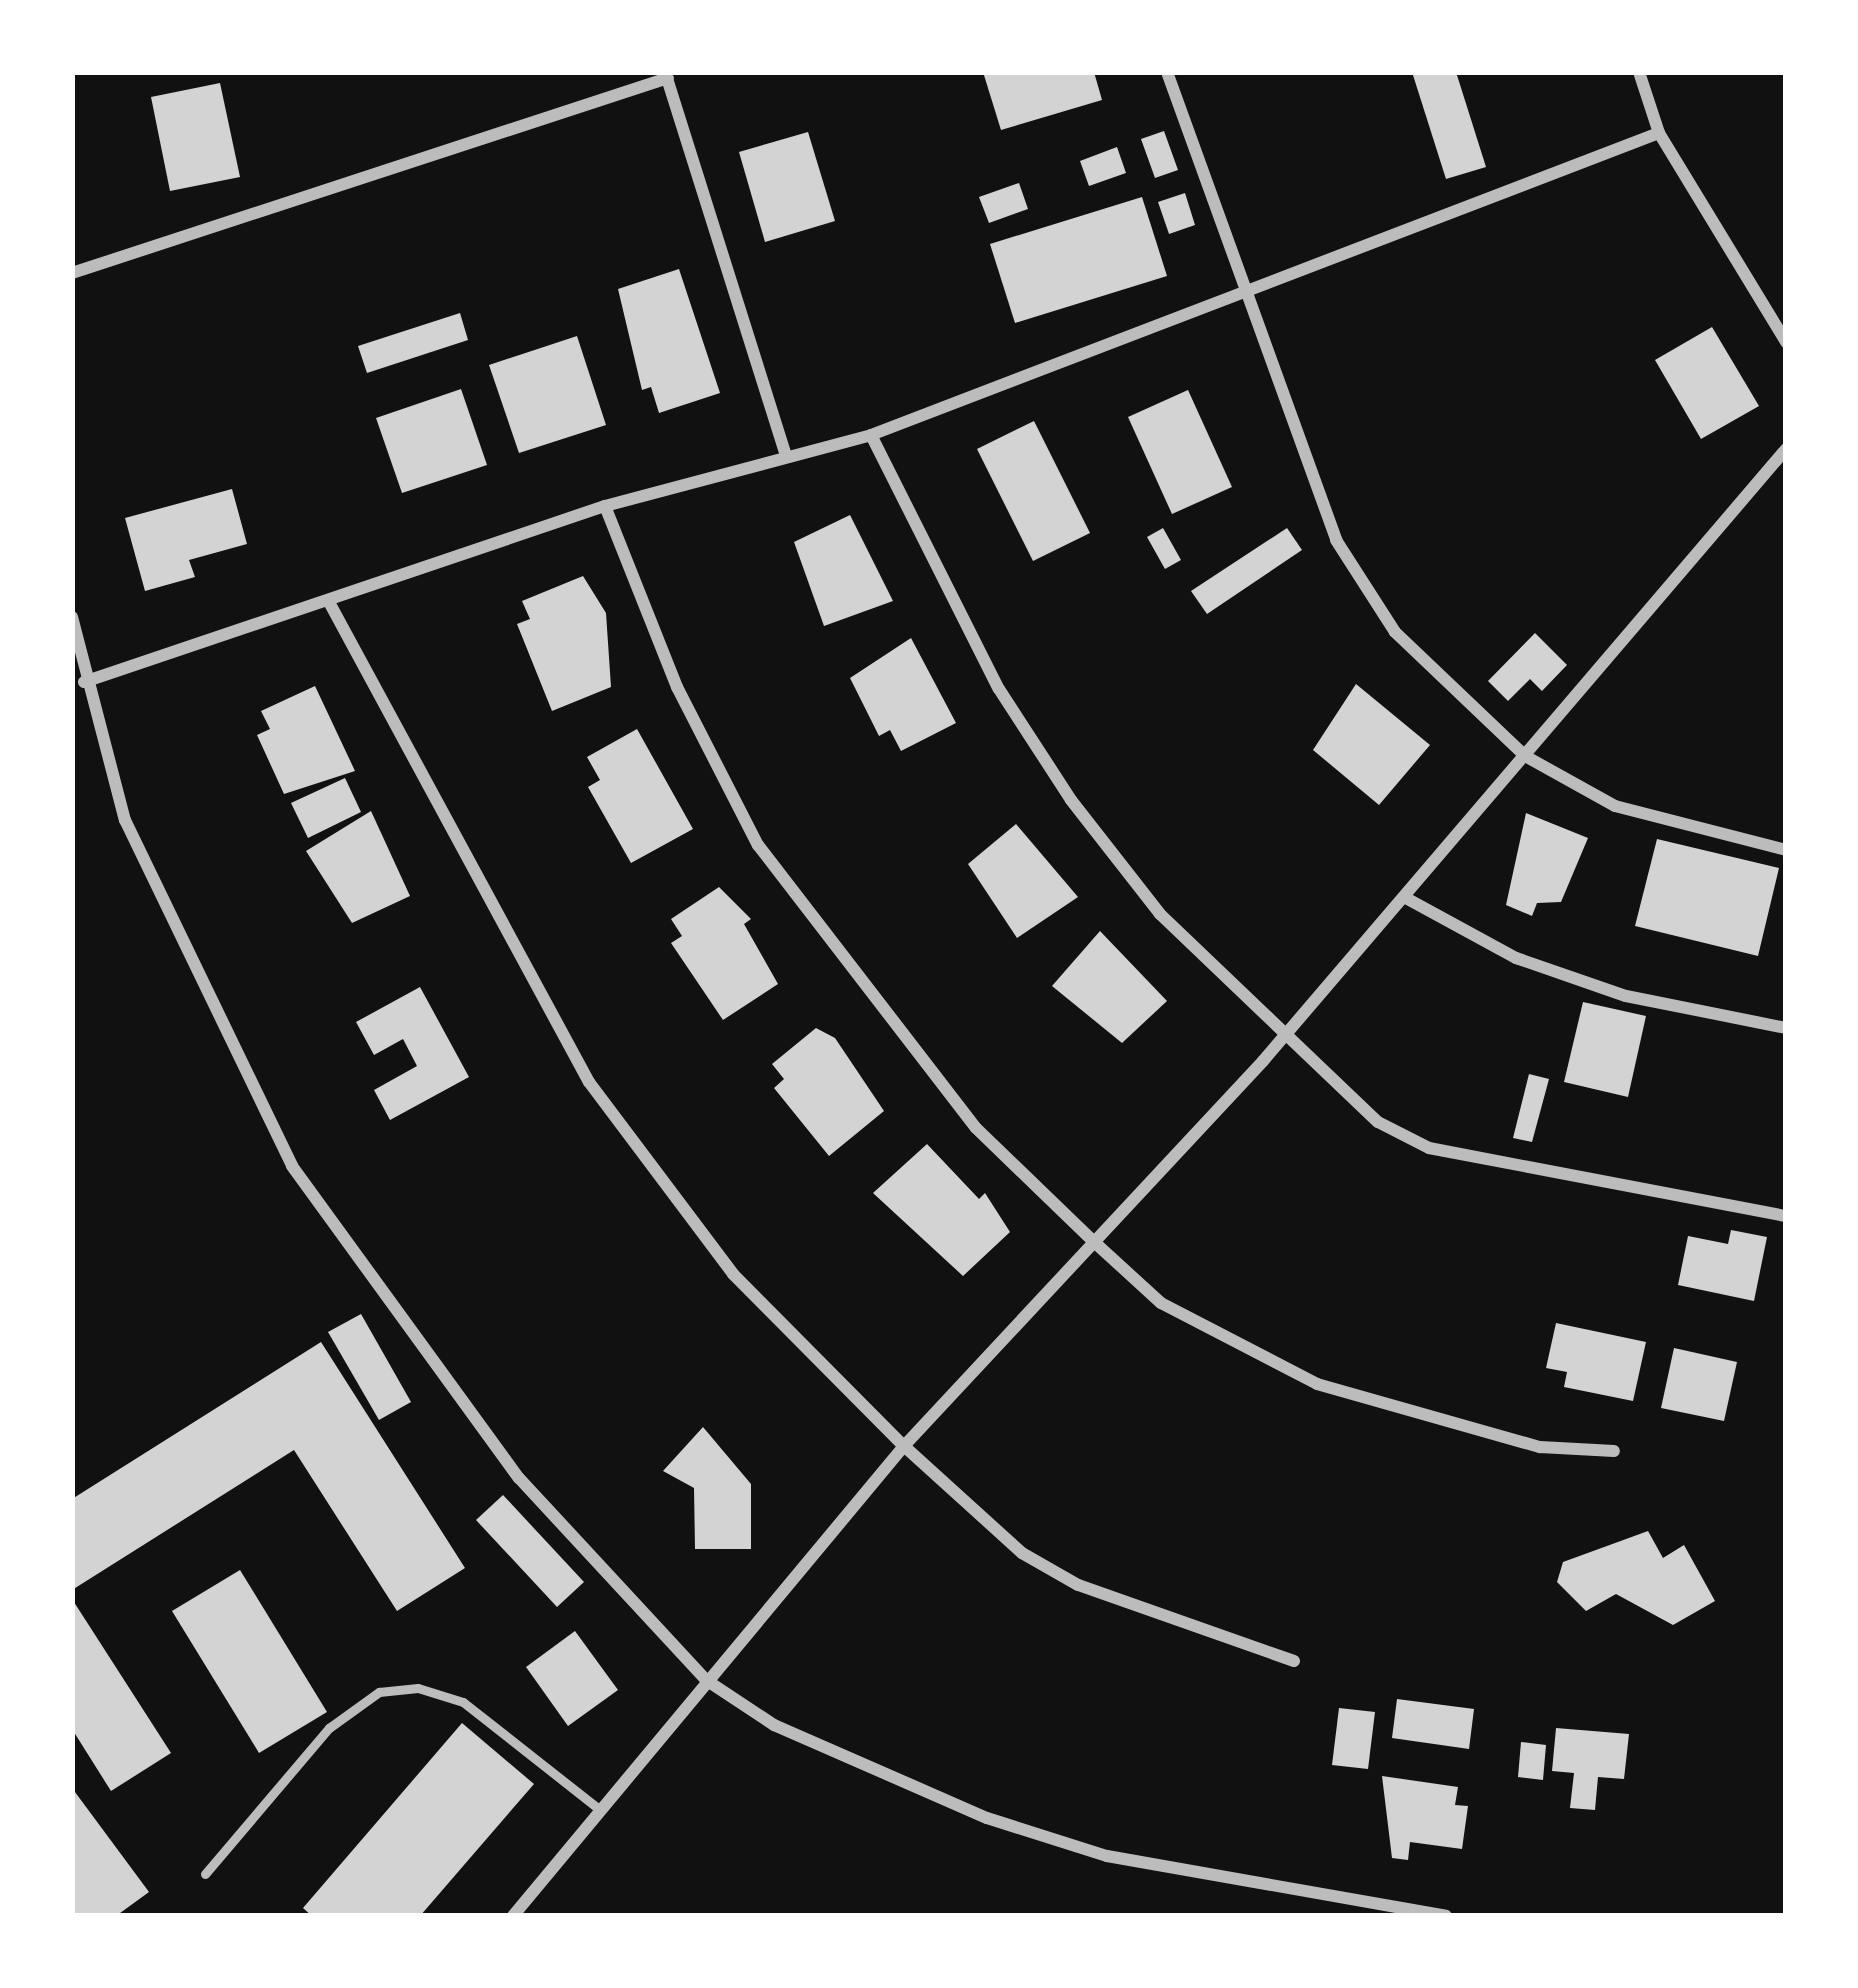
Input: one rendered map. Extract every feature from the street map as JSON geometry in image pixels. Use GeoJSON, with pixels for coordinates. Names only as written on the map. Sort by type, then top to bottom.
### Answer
{"type":"FeatureCollection","features":[{"type":"Feature","properties":{"kind":"street"},"geometry":{"type":"LineString","coordinates":[[1167,72],[1357,581],[1444,686],[1526,756],[1615,806],[1786,850]]}},
{"type":"Feature","properties":{"kind":"street"},"geometry":{"type":"LineString","coordinates":[[1639,72],[1659,133],[1786,342]]}},
{"type":"Feature","properties":{"kind":"street"},"geometry":{"type":"LineString","coordinates":[[72,273],[666,75],[785,453]]}},
{"type":"Feature","properties":{"kind":"street"},"geometry":{"type":"LineString","coordinates":[[84,682],[605,506],[785,453],[871,435],[1245,286],[1659,133]]}},
{"type":"Feature","properties":{"kind":"street"},"geometry":{"type":"LineString","coordinates":[[871,435],[999,689],[1071,800],[1160,914],[1402,1140],[1786,1216]]}},
{"type":"Feature","properties":{"kind":"street"},"geometry":{"type":"LineString","coordinates":[[513,1916],[904,1446],[1286,1034],[1786,449]]}},
{"type":"Feature","properties":{"kind":"street"},"geometry":{"type":"LineString","coordinates":[[605,506],[677,687],[758,845],[976,1128],[1092,1240],[1161,1304],[1317,1384],[1540,1447],[1614,1451]]}},
{"type":"Feature","properties":{"kind":"street"},"geometry":{"type":"LineString","coordinates":[[329,602],[589,1082],[733,1274],[904,1446],[1022,1552],[1078,1585],[1294,1661]]}},
{"type":"Feature","properties":{"kind":"street"},"geometry":{"type":"LineString","coordinates":[[72,616],[84,682],[169,925],[292,1166],[519,1478],[706,1680],[774,1725],[987,1818],[1107,1856],[1447,1916]]}},
{"type":"Feature","properties":{"kind":"street"},"geometry":{"type":"LineString","coordinates":[[1404,897],[1516,958],[1626,996],[1786,1028]]}},
{"type":"Feature","properties":{"kind":"lane"},"geometry":{"type":"LineString","coordinates":[[205,1874],[328,1728],[380,1692],[418,1688],[463,1702],[600,1810]]}},
{"type":"Feature","properties":{"kind":"building"},"geometry":{"type":"Polygon","coordinates":[[[983,72],[1094,72],[1102,100],[1001,130],[983,72]]]}},
{"type":"Feature","properties":{"kind":"building"},"geometry":{"type":"Polygon","coordinates":[[[1412,72],[1456,72],[1486,167],[1446,179],[1412,72]]]}},
{"type":"Feature","properties":{"kind":"building"},"geometry":{"type":"Polygon","coordinates":[[[220,83],[240,177],[170,191],[151,97],[220,83]]]}},
{"type":"Feature","properties":{"kind":"building"},"geometry":{"type":"Polygon","coordinates":[[[1164,131],[1178,170],[1155,178],[1141,139],[1164,131]]]}},
{"type":"Feature","properties":{"kind":"building"},"geometry":{"type":"Polygon","coordinates":[[[808,132],[835,221],[765,242],[739,152],[808,132]]]}},
{"type":"Feature","properties":{"kind":"building"},"geometry":{"type":"Polygon","coordinates":[[[1117,147],[1126,173],[1089,186],[1080,161],[1117,147]]]}},
{"type":"Feature","properties":{"kind":"building"},"geometry":{"type":"Polygon","coordinates":[[[1019,183],[1028,209],[989,223],[979,197],[1019,183]]]}},
{"type":"Feature","properties":{"kind":"building"},"geometry":{"type":"Polygon","coordinates":[[[1185,193],[1195,225],[1169,234],[1158,202],[1185,193]]]}},
{"type":"Feature","properties":{"kind":"building"},"geometry":{"type":"Polygon","coordinates":[[[1142,197],[1167,276],[1015,323],[990,244],[1142,197]]]}},
{"type":"Feature","properties":{"kind":"building"},"geometry":{"type":"Polygon","coordinates":[[[679,269],[720,393],[659,413],[651,387],[642,390],[618,289],[679,269]]]}},
{"type":"Feature","properties":{"kind":"building"},"geometry":{"type":"Polygon","coordinates":[[[460,313],[468,340],[367,373],[358,346],[460,313]]]}},
{"type":"Feature","properties":{"kind":"building"},"geometry":{"type":"Polygon","coordinates":[[[1712,327],[1759,406],[1701,439],[1655,360],[1712,327]]]}},
{"type":"Feature","properties":{"kind":"building"},"geometry":{"type":"Polygon","coordinates":[[[577,336],[606,425],[519,453],[489,365],[577,336]]]}},
{"type":"Feature","properties":{"kind":"building"},"geometry":{"type":"Polygon","coordinates":[[[461,389],[487,465],[402,493],[376,418],[461,389]]]}},
{"type":"Feature","properties":{"kind":"building"},"geometry":{"type":"Polygon","coordinates":[[[1188,390],[1232,487],[1172,514],[1128,417],[1188,390]]]}},
{"type":"Feature","properties":{"kind":"building"},"geometry":{"type":"Polygon","coordinates":[[[1034,421],[1090,533],[1033,561],[977,449],[1034,421]]]}},
{"type":"Feature","properties":{"kind":"building"},"geometry":{"type":"Polygon","coordinates":[[[232,489],[247,544],[189,560],[195,577],[145,591],[125,518],[232,489]]]}},
{"type":"Feature","properties":{"kind":"building"},"geometry":{"type":"Polygon","coordinates":[[[850,515],[893,601],[824,626],[794,542],[850,515]]]}},
{"type":"Feature","properties":{"kind":"building"},"geometry":{"type":"Polygon","coordinates":[[[1163,528],[1181,560],[1165,569],[1147,537],[1163,528]]]}},
{"type":"Feature","properties":{"kind":"building"},"geometry":{"type":"Polygon","coordinates":[[[1287,528],[1302,550],[1207,614],[1191,591],[1287,528]]]}},
{"type":"Feature","properties":{"kind":"building"},"geometry":{"type":"Polygon","coordinates":[[[583,576],[606,613],[611,687],[552,711],[517,624],[530,619],[522,601],[583,576]]]}},
{"type":"Feature","properties":{"kind":"building"},"geometry":{"type":"Polygon","coordinates":[[[1535,633],[1567,665],[1542,691],[1530,679],[1508,701],[1488,681],[1535,633]]]}},
{"type":"Feature","properties":{"kind":"building"},"geometry":{"type":"Polygon","coordinates":[[[911,638],[956,723],[901,751],[890,730],[879,736],[850,678],[911,638]]]}},
{"type":"Feature","properties":{"kind":"building"},"geometry":{"type":"Polygon","coordinates":[[[1356,684],[1430,745],[1379,805],[1313,750],[1356,684]]]}},
{"type":"Feature","properties":{"kind":"building"},"geometry":{"type":"Polygon","coordinates":[[[315,686],[355,771],[284,794],[257,735],[270,729],[261,711],[315,686]]]}},
{"type":"Feature","properties":{"kind":"building"},"geometry":{"type":"Polygon","coordinates":[[[637,729],[693,829],[631,863],[588,787],[600,780],[587,757],[637,729]]]}},
{"type":"Feature","properties":{"kind":"building"},"geometry":{"type":"Polygon","coordinates":[[[345,778],[361,812],[308,838],[291,803],[345,778]]]}},
{"type":"Feature","properties":{"kind":"building"},"geometry":{"type":"Polygon","coordinates":[[[371,811],[410,896],[352,923],[306,851],[371,811]]]}},
{"type":"Feature","properties":{"kind":"building"},"geometry":{"type":"Polygon","coordinates":[[[1526,813],[1588,838],[1561,902],[1537,903],[1532,916],[1506,905],[1526,813]]]}},
{"type":"Feature","properties":{"kind":"building"},"geometry":{"type":"Polygon","coordinates":[[[1016,824],[1078,897],[1017,938],[968,864],[1016,824]]]}},
{"type":"Feature","properties":{"kind":"building"},"geometry":{"type":"Polygon","coordinates":[[[1657,839],[1779,868],[1758,956],[1635,926],[1657,839]]]}},
{"type":"Feature","properties":{"kind":"building"},"geometry":{"type":"Polygon","coordinates":[[[719,887],[751,919],[744,924],[778,984],[723,1020],[671,943],[682,936],[671,919],[719,887]]]}},
{"type":"Feature","properties":{"kind":"building"},"geometry":{"type":"Polygon","coordinates":[[[1100,931],[1167,1001],[1122,1043],[1052,986],[1100,931]]]}},
{"type":"Feature","properties":{"kind":"building"},"geometry":{"type":"Polygon","coordinates":[[[420,987],[469,1077],[390,1120],[374,1090],[417,1066],[403,1039],[374,1055],[356,1022],[420,987]]]}},
{"type":"Feature","properties":{"kind":"building"},"geometry":{"type":"Polygon","coordinates":[[[1583,1002],[1646,1016],[1628,1097],[1564,1082],[1583,1002]]]}},
{"type":"Feature","properties":{"kind":"building"},"geometry":{"type":"Polygon","coordinates":[[[816,1028],[835,1038],[884,1111],[829,1156],[774,1088],[784,1079],[772,1064],[816,1028]]]}},
{"type":"Feature","properties":{"kind":"building"},"geometry":{"type":"Polygon","coordinates":[[[1529,1074],[1549,1079],[1532,1142],[1513,1138],[1529,1074]]]}},
{"type":"Feature","properties":{"kind":"building"},"geometry":{"type":"Polygon","coordinates":[[[927,1144],[979,1199],[985,1193],[1010,1232],[963,1276],[873,1193],[927,1144]]]}},
{"type":"Feature","properties":{"kind":"building"},"geometry":{"type":"Polygon","coordinates":[[[1731,1230],[1767,1237],[1754,1301],[1678,1285],[1688,1236],[1728,1244],[1731,1230]]]}},
{"type":"Feature","properties":{"kind":"building"},"geometry":{"type":"Polygon","coordinates":[[[361,1314],[411,1402],[379,1420],[328,1332],[361,1314]]]}},
{"type":"Feature","properties":{"kind":"building"},"geometry":{"type":"Polygon","coordinates":[[[1556,1323],[1646,1342],[1633,1401],[1564,1387],[1567,1372],[1546,1368],[1556,1323]]]}},
{"type":"Feature","properties":{"kind":"building"},"geometry":{"type":"Polygon","coordinates":[[[321,1342],[465,1568],[397,1611],[294,1450],[72,1590],[72,1499],[321,1342]]]}},
{"type":"Feature","properties":{"kind":"building"},"geometry":{"type":"Polygon","coordinates":[[[1674,1348],[1737,1362],[1724,1421],[1661,1408],[1674,1348]]]}},
{"type":"Feature","properties":{"kind":"building"},"geometry":{"type":"Polygon","coordinates":[[[703,1427],[751,1484],[751,1549],[695,1549],[694,1488],[663,1471],[703,1427]]]}},
{"type":"Feature","properties":{"kind":"building"},"geometry":{"type":"Polygon","coordinates":[[[503,1495],[584,1582],[557,1607],[476,1520],[503,1495]]]}},
{"type":"Feature","properties":{"kind":"building"},"geometry":{"type":"Polygon","coordinates":[[[1648,1531],[1663,1558],[1684,1545],[1715,1601],[1673,1625],[1616,1594],[1586,1611],[1557,1582],[1563,1562],[1648,1531]]]}},
{"type":"Feature","properties":{"kind":"building"},"geometry":{"type":"Polygon","coordinates":[[[240,1570],[327,1712],[259,1753],[172,1611],[240,1570]]]}},
{"type":"Feature","properties":{"kind":"building"},"geometry":{"type":"Polygon","coordinates":[[[72,1599],[171,1753],[111,1791],[72,1729],[72,1599]]]}},
{"type":"Feature","properties":{"kind":"building"},"geometry":{"type":"Polygon","coordinates":[[[575,1631],[618,1690],[568,1726],[526,1667],[575,1631]]]}},
{"type":"Feature","properties":{"kind":"building"},"geometry":{"type":"Polygon","coordinates":[[[1397,1699],[1474,1709],[1469,1749],[1392,1738],[1397,1699]]]}},
{"type":"Feature","properties":{"kind":"building"},"geometry":{"type":"Polygon","coordinates":[[[1339,1708],[1375,1712],[1368,1769],[1332,1765],[1339,1708]]]}},
{"type":"Feature","properties":{"kind":"building"},"geometry":{"type":"Polygon","coordinates":[[[462,1723],[534,1784],[420,1916],[312,1916],[303,1908],[462,1723]]]}},
{"type":"Feature","properties":{"kind":"building"},"geometry":{"type":"Polygon","coordinates":[[[1556,1728],[1629,1734],[1624,1779],[1598,1777],[1595,1810],[1570,1808],[1574,1773],[1552,1771],[1556,1728]]]}},
{"type":"Feature","properties":{"kind":"building"},"geometry":{"type":"Polygon","coordinates":[[[1521,1742],[1546,1745],[1543,1780],[1518,1777],[1521,1742]]]}},
{"type":"Feature","properties":{"kind":"building"},"geometry":{"type":"Polygon","coordinates":[[[1382,1776],[1458,1787],[1455,1805],[1468,1806],[1462,1849],[1410,1842],[1408,1860],[1392,1858],[1382,1776]]]}},
{"type":"Feature","properties":{"kind":"building"},"geometry":{"type":"Polygon","coordinates":[[[72,1788],[149,1892],[116,1916],[72,1913],[72,1788]]]}}]}
